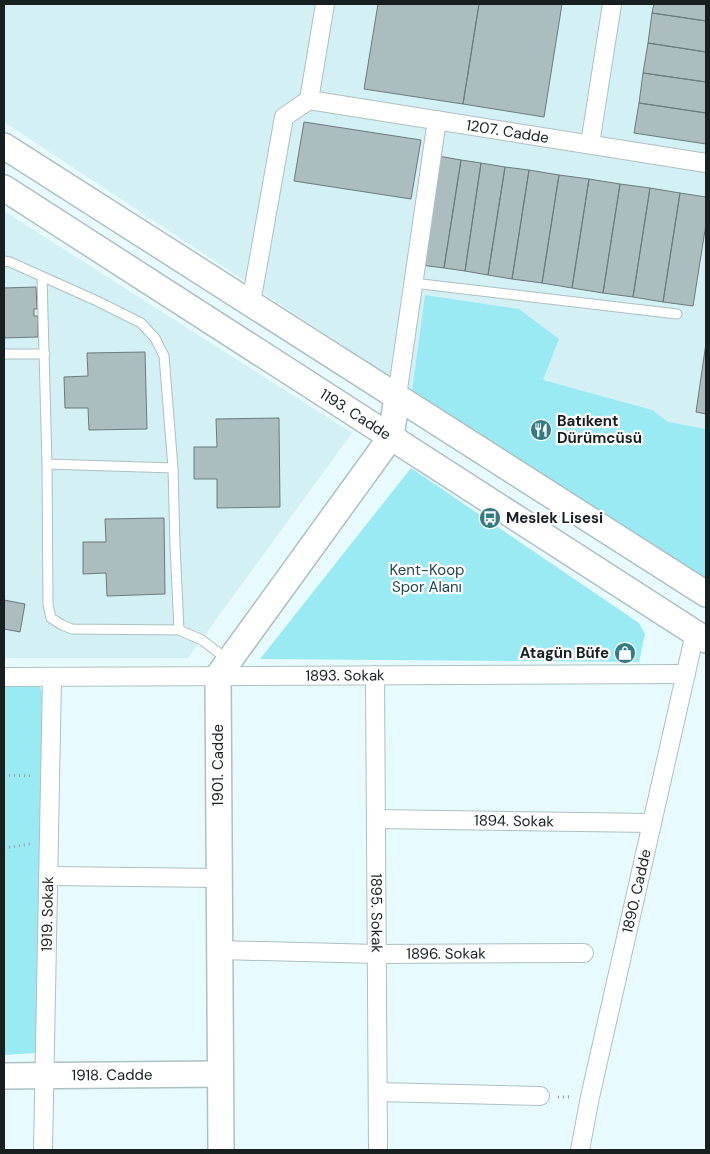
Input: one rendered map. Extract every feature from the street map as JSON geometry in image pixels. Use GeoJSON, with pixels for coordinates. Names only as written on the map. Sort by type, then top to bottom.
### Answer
{"type":"FeatureCollection","features":[{"type":"Feature","properties":{"kind":"main road"},"geometry":{"type":"LineString","coordinates":[[4,146],[706,594]]}},
{"type":"Feature","properties":{"kind":"main road","name":"1193. Cadde"},"geometry":{"type":"LineString","coordinates":[[4,188],[701,636]]}},
{"type":"Feature","properties":{"kind":"main road"},"geometry":{"type":"LineString","coordinates":[[223,668],[391,437],[397,396]]}},
{"type":"Feature","properties":{"kind":"main road","name":"1901. Cadde"},"geometry":{"type":"LineString","coordinates":[[221,1150],[219,878],[223,668]]}},
{"type":"Feature","properties":{"kind":"main road","name":"1918. Cadde"},"geometry":{"type":"LineString","coordinates":[[4,1076],[220,1074]]}},
{"type":"Feature","properties":{"kind":"street"},"geometry":{"type":"LineString","coordinates":[[251,303],[284,117],[309,100],[325,4]]}},
{"type":"Feature","properties":{"kind":"street"},"geometry":{"type":"LineString","coordinates":[[590,144],[612,4]]}},
{"type":"Feature","properties":{"kind":"street","name":"1207. Cadde"},"geometry":{"type":"LineString","coordinates":[[309,100],[706,162]]}},
{"type":"Feature","properties":{"kind":"street"},"geometry":{"type":"LineString","coordinates":[[397,396],[437,120]]}},
{"type":"Feature","properties":{"kind":"street","name":"1890. Cadde"},"geometry":{"type":"LineString","coordinates":[[580,1150],[590,1098],[686,674],[701,636]]}},
{"type":"Feature","properties":{"kind":"street","name":"1893. Sokak"},"geometry":{"type":"LineString","coordinates":[[4,678],[223,668],[375,675],[686,674]]}},
{"type":"Feature","properties":{"kind":"street","name":"1895. Sokak"},"geometry":{"type":"LineString","coordinates":[[375,675],[378,1150]]}},
{"type":"Feature","properties":{"kind":"street","name":"1919. Sokak"},"geometry":{"type":"LineString","coordinates":[[43,1150],[52,677]]}},
{"type":"Feature","properties":{"kind":"street","name":"1894. Sokak"},"geometry":{"type":"LineString","coordinates":[[376,819],[652,823]]}},
{"type":"Feature","properties":{"kind":"street"},"geometry":{"type":"LineString","coordinates":[[48,876],[219,878]]}},
{"type":"Feature","properties":{"kind":"street","name":"1896. Sokak"},"geometry":{"type":"LineString","coordinates":[[220,950],[377,954],[584,953]]}},
{"type":"Feature","properties":{"kind":"street"},"geometry":{"type":"LineString","coordinates":[[378,1092],[540,1096]]}},
{"type":"Feature","properties":{"kind":"lane"},"geometry":{"type":"LineString","coordinates":[[4,261],[97,301],[141,323],[155,338],[164,356],[173,468],[174,545],[179,630]]}},
{"type":"Feature","properties":{"kind":"lane"},"geometry":{"type":"LineString","coordinates":[[42,277],[45,354],[48,606],[51,618],[62,626],[72,629],[179,630],[202,640],[223,668]]}},
{"type":"Feature","properties":{"kind":"lane"},"geometry":{"type":"LineString","coordinates":[[413,283],[677,314]]}},
{"type":"Feature","properties":{"kind":"lane"},"geometry":{"type":"LineString","coordinates":[[4,354],[45,354]]}},
{"type":"Feature","properties":{"kind":"lane"},"geometry":{"type":"LineString","coordinates":[[47,464],[173,468]]}},
{"type":"Feature","properties":{"kind":"path"},"geometry":{"type":"LineString","coordinates":[[4,775],[50,777]]}},
{"type":"Feature","properties":{"kind":"path"},"geometry":{"type":"LineString","coordinates":[[4,848],[48,841]]}},
{"type":"Feature","properties":{"kind":"path"},"geometry":{"type":"LineString","coordinates":[[540,1096],[590,1098]]}},
{"type":"Feature","properties":{"kind":"shaded area"},"geometry":{"type":"Polygon","coordinates":[[[4,4],[706,4],[706,585],[4,122],[4,4]]]}},
{"type":"Feature","properties":{"kind":"shaded area"},"geometry":{"type":"Polygon","coordinates":[[[4,211],[352,433],[188,658],[4,658],[4,211]]]}},
{"type":"Feature","properties":{"kind":"green space"},"geometry":{"type":"Polygon","coordinates":[[[425,295],[519,309],[559,339],[543,380],[652,410],[668,422],[706,429],[706,585],[412,392],[425,295]]]}},
{"type":"Feature","properties":{"kind":"green space","name":"Kent-Koop Spor Alanı"},"geometry":{"type":"Polygon","coordinates":[[[411,468],[639,623],[645,634],[639,662],[260,659],[411,468]]]}},
{"type":"Feature","properties":{"kind":"green space"},"geometry":{"type":"Polygon","coordinates":[[[4,685],[34,685],[40,687],[43,694],[36,1053],[4,1055],[4,685]]]}},
{"type":"Feature","properties":{"kind":"building"},"geometry":{"type":"Polygon","coordinates":[[[378,4],[479,4],[463,104],[364,89],[378,4]]]}},
{"type":"Feature","properties":{"kind":"building"},"geometry":{"type":"Polygon","coordinates":[[[479,4],[562,4],[544,117],[463,104],[479,4]]]}},
{"type":"Feature","properties":{"kind":"building"},"geometry":{"type":"Polygon","coordinates":[[[654,4],[706,4],[706,21],[652,13],[654,4]]]}},
{"type":"Feature","properties":{"kind":"building"},"geometry":{"type":"Polygon","coordinates":[[[652,13],[706,21],[706,52],[648,43],[652,13]]]}},
{"type":"Feature","properties":{"kind":"building"},"geometry":{"type":"Polygon","coordinates":[[[648,43],[706,52],[706,82],[643,73],[648,43]]]}},
{"type":"Feature","properties":{"kind":"building"},"geometry":{"type":"Polygon","coordinates":[[[643,73],[706,82],[706,113],[639,103],[643,73]]]}},
{"type":"Feature","properties":{"kind":"building"},"geometry":{"type":"Polygon","coordinates":[[[639,103],[706,113],[706,144],[634,133],[639,103]]]}},
{"type":"Feature","properties":{"kind":"building"},"geometry":{"type":"Polygon","coordinates":[[[304,122],[421,140],[411,199],[294,181],[304,122]]]}},
{"type":"Feature","properties":{"kind":"building"},"geometry":{"type":"Polygon","coordinates":[[[438,156],[461,160],[444,268],[421,265],[438,156]]]}},
{"type":"Feature","properties":{"kind":"building"},"geometry":{"type":"Polygon","coordinates":[[[461,160],[481,163],[465,271],[444,268],[461,160]]]}},
{"type":"Feature","properties":{"kind":"building"},"geometry":{"type":"Polygon","coordinates":[[[481,163],[505,167],[488,275],[465,271],[481,163]]]}},
{"type":"Feature","properties":{"kind":"building"},"geometry":{"type":"Polygon","coordinates":[[[505,167],[529,170],[512,279],[488,275],[505,167]]]}},
{"type":"Feature","properties":{"kind":"building"},"geometry":{"type":"Polygon","coordinates":[[[529,170],[559,175],[542,283],[512,279],[529,170]]]}},
{"type":"Feature","properties":{"kind":"building"},"geometry":{"type":"Polygon","coordinates":[[[559,175],[589,179],[572,288],[542,283],[559,175]]]}},
{"type":"Feature","properties":{"kind":"building"},"geometry":{"type":"Polygon","coordinates":[[[589,179],[620,184],[603,293],[572,288],[589,179]]]}},
{"type":"Feature","properties":{"kind":"building"},"geometry":{"type":"Polygon","coordinates":[[[620,184],[650,188],[633,297],[603,293],[620,184]]]}},
{"type":"Feature","properties":{"kind":"building"},"geometry":{"type":"Polygon","coordinates":[[[650,188],[680,193],[663,302],[633,297],[650,188]]]}},
{"type":"Feature","properties":{"kind":"building"},"geometry":{"type":"Polygon","coordinates":[[[680,193],[706,197],[706,224],[693,306],[663,302],[680,193]]]}},
{"type":"Feature","properties":{"kind":"building"},"geometry":{"type":"Polygon","coordinates":[[[36,287],[37,309],[34,309],[34,316],[38,316],[38,337],[4,338],[4,288],[36,287]]]}},
{"type":"Feature","properties":{"kind":"building"},"geometry":{"type":"Polygon","coordinates":[[[706,343],[706,414],[696,412],[706,343]]]}},
{"type":"Feature","properties":{"kind":"building"},"geometry":{"type":"Polygon","coordinates":[[[145,352],[147,429],[89,430],[88,408],[65,408],[64,377],[88,376],[87,353],[145,352]]]}},
{"type":"Feature","properties":{"kind":"building"},"geometry":{"type":"Polygon","coordinates":[[[279,418],[280,507],[217,508],[217,479],[194,479],[194,447],[217,447],[216,419],[279,418]]]}},
{"type":"Feature","properties":{"kind":"building"},"geometry":{"type":"Polygon","coordinates":[[[164,518],[165,594],[107,596],[106,573],[83,574],[83,542],[106,542],[105,519],[164,518]]]}},
{"type":"Feature","properties":{"kind":"building"},"geometry":{"type":"Polygon","coordinates":[[[4,600],[25,604],[20,632],[4,629],[4,600]]]}},
{"type":"Feature","properties":{"kind":"place","name":"Batıkent Dürümcüsü"},"geometry":{"type":"Point","coordinates":[541,430]}},
{"type":"Feature","properties":{"kind":"place","name":"Meslek Lisesi"},"geometry":{"type":"Point","coordinates":[490,518]}},
{"type":"Feature","properties":{"kind":"place","name":"Atagün Büfe"},"geometry":{"type":"Point","coordinates":[625,653]}}]}
